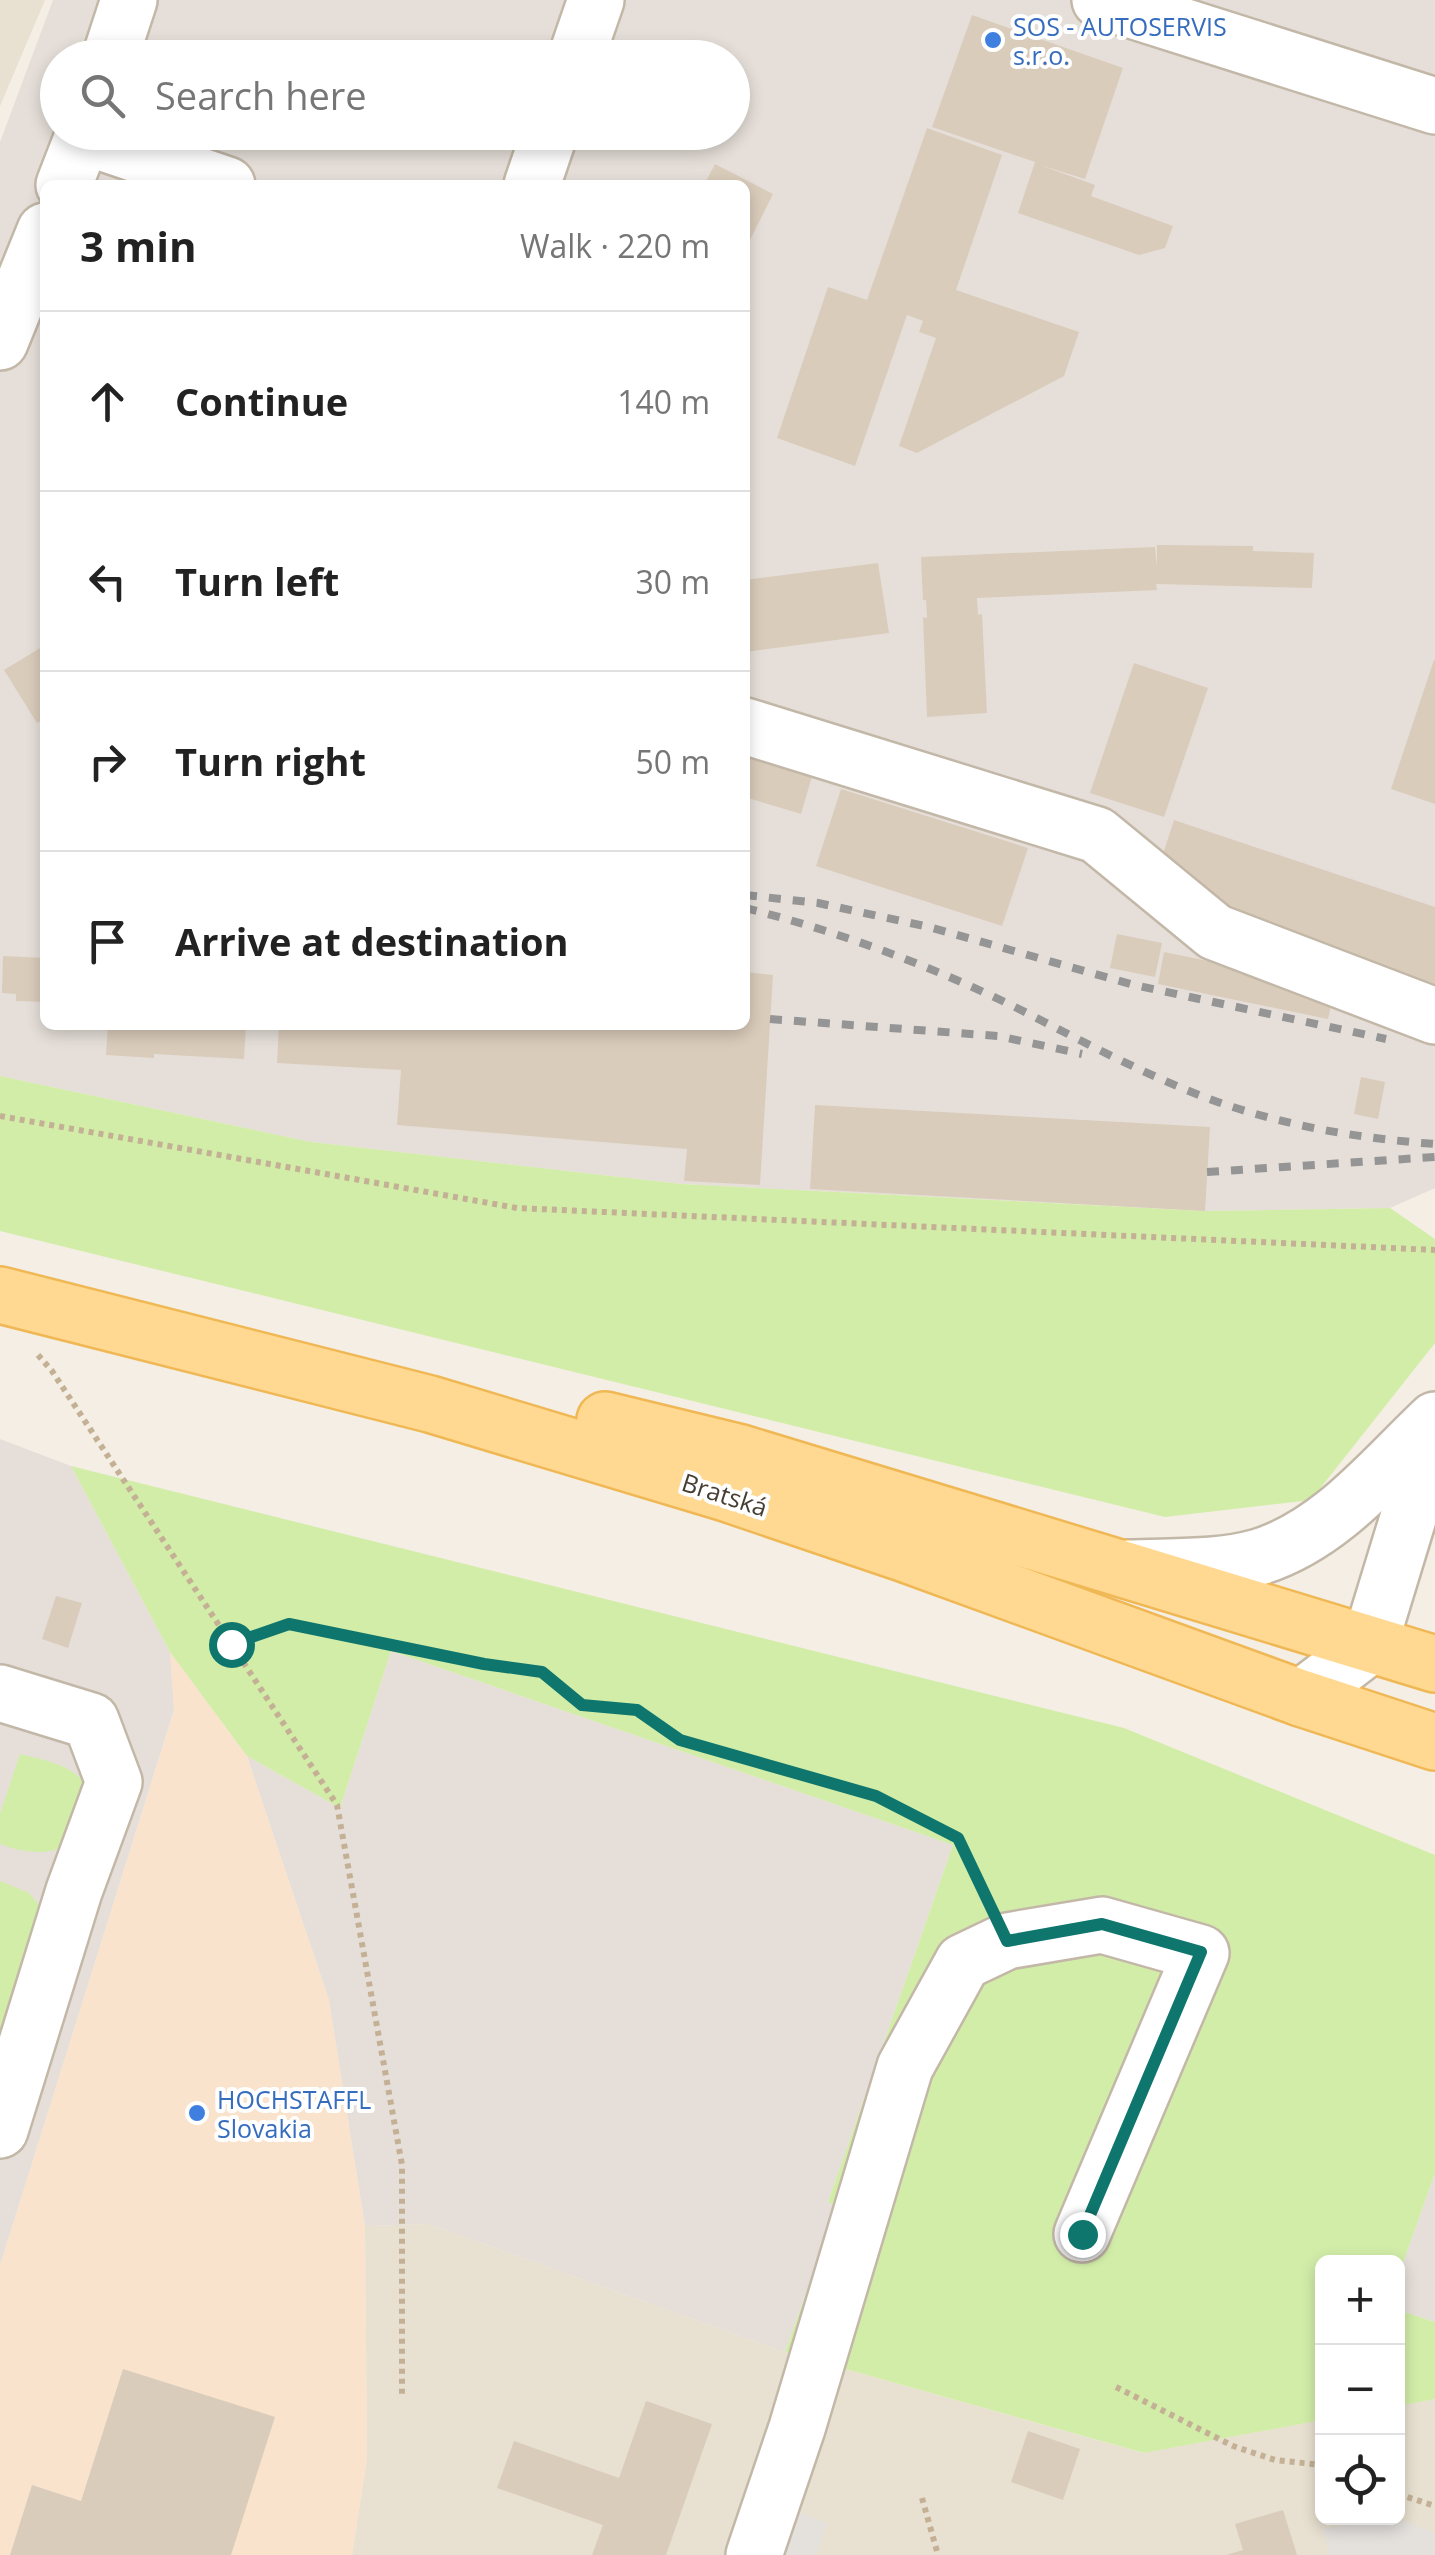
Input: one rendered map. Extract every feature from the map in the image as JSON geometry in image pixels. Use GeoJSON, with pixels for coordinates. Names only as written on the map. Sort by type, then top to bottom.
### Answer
{"type":"FeatureCollection","features":[{"type":"Feature","properties":{"kind":"main road","name":"Bratská"},"geometry":{"type":"LineString","coordinates":[[13,1302],[438,1381],[741,1453],[1435,1664]]}},
{"type":"Feature","properties":{"kind":"main road","name":"Bratská"},"geometry":{"type":"LineString","coordinates":[[13,1302],[430,1404],[726,1493],[1417,1736]]}},
{"type":"Feature","properties":{"kind":"street"},"geometry":{"type":"LineString","coordinates":[[116,40],[129,0]]}},
{"type":"Feature","properties":{"kind":"street"},"geometry":{"type":"LineString","coordinates":[[582,40],[596,0]]}},
{"type":"Feature","properties":{"kind":"street"},"geometry":{"type":"LineString","coordinates":[[1100,0],[1431,90]]}},
{"type":"Feature","properties":{"kind":"street"},"geometry":{"type":"LineString","coordinates":[[534,180],[544,150]]}},
{"type":"Feature","properties":{"kind":"street"},"geometry":{"type":"LineString","coordinates":[[77,151],[205,180]]}},
{"type":"Feature","properties":{"kind":"street"},"geometry":{"type":"LineString","coordinates":[[0,342],[40,243]]}},
{"type":"Feature","properties":{"kind":"street"},"geometry":{"type":"LineString","coordinates":[[750,728],[1096,835],[1215,932],[1435,1016]]}},
{"type":"Feature","properties":{"kind":"street"},"geometry":{"type":"LineString","coordinates":[[1113,1568],[1200,1566],[1276,1550],[1324,1524],[1435,1420]]}},
{"type":"Feature","properties":{"kind":"street"},"geometry":{"type":"LineString","coordinates":[[1301,1698],[1369,1646],[1435,1430]]}},
{"type":"Feature","properties":{"kind":"street"},"geometry":{"type":"LineString","coordinates":[[1369,1646],[1417,1736]]}},
{"type":"Feature","properties":{"kind":"street"},"geometry":{"type":"LineString","coordinates":[[0,1693],[91,1722],[114,1782],[74,1891],[0,2130]]}},
{"type":"Feature","properties":{"kind":"street"},"geometry":{"type":"LineString","coordinates":[[754,2555],[797,2428],[905,2067],[963,1962],[1007,1941],[1102,1924],[1201,1952],[1082,2234]]}},
{"type":"Feature","properties":{"kind":"path"},"geometry":{"type":"LineString","coordinates":[[0,1116],[517,1208],[1435,1250]]}},
{"type":"Feature","properties":{"kind":"path"},"geometry":{"type":"LineString","coordinates":[[13,1302],[52,1371],[337,1805],[402,2165],[402,2394]]}},
{"type":"Feature","properties":{"kind":"path"},"geometry":{"type":"LineString","coordinates":[[231,1644],[289,1624],[542,1672],[582,1705],[637,1710],[680,1740],[876,1796],[958,1838],[1007,1941]]}},
{"type":"Feature","properties":{"kind":"path"},"geometry":{"type":"LineString","coordinates":[[1116,2387],[1233,2446],[1274,2460],[1315,2464]]}},
{"type":"Feature","properties":{"kind":"path"},"geometry":{"type":"LineString","coordinates":[[1405,2496],[1435,2506]]}},
{"type":"Feature","properties":{"kind":"path"},"geometry":{"type":"LineString","coordinates":[[922,2498],[938,2555]]}},
{"type":"Feature","properties":{"kind":"shaded area"},"geometry":{"type":"Polygon","coordinates":[[[0,0],[45,0],[0,106],[0,0]]]}},
{"type":"Feature","properties":{"kind":"shaded area"},"geometry":{"type":"Polygon","coordinates":[[[53,0],[1435,0],[1435,1188],[1390,1208],[1205,1211],[681,1184],[311,1142],[0,1076],[0,142],[53,0]]]}},
{"type":"Feature","properties":{"kind":"shaded area"},"geometry":{"type":"Polygon","coordinates":[[[0,1439],[71,1466],[170,1652],[174,1710],[0,2265],[0,1439]]]}},
{"type":"Feature","properties":{"kind":"shaded area"},"geometry":{"type":"Polygon","coordinates":[[[391,1651],[953,1845],[828,2202],[837,2206],[785,2352],[429,2224],[365,2226],[329,2000],[247,1756],[340,1808],[391,1651]]]}},
{"type":"Feature","properties":{"kind":"shaded area","name":"HOCHSTAFFL Slovakia"},"geometry":{"type":"Polygon","coordinates":[[[170,1652],[247,1756],[329,2000],[365,2226],[367,2458],[352,2555],[0,2555],[0,2265],[174,1711],[170,1652]]]}},
{"type":"Feature","properties":{"kind":"shaded area"},"geometry":{"type":"Polygon","coordinates":[[[1435,2173],[1435,2322],[1405,2312],[1405,2257],[1435,2173]]]}},
{"type":"Feature","properties":{"kind":"shaded area"},"geometry":{"type":"Polygon","coordinates":[[[429,2224],[785,2352],[1143,2453],[1315,2421],[1315,2525],[1405,2525],[1405,2405],[1435,2399],[1435,2555],[352,2555],[367,2458],[365,2226],[429,2224]]]}},
{"type":"Feature","properties":{"kind":"shaded area"},"geometry":{"type":"Polygon","coordinates":[[[800,2513],[827,2523],[816,2555],[785,2555],[800,2513]]]}},
{"type":"Feature","properties":{"kind":"shaded area"},"geometry":{"type":"Polygon","coordinates":[[[1405,2521],[1435,2533],[1435,2555],[1330,2555],[1323,2529],[1405,2525],[1405,2521]]]}},
{"type":"Feature","properties":{"kind":"green space"},"geometry":{"type":"Polygon","coordinates":[[[0,1076],[311,1142],[681,1184],[1205,1211],[1390,1208],[1435,1239],[1435,1343],[1311,1500],[1165,1517],[0,1231],[0,1076]]]}},
{"type":"Feature","properties":{"kind":"green space"},"geometry":{"type":"Polygon","coordinates":[[[71,1466],[1124,1728],[1435,1855],[1435,2173],[1405,2257],[1315,2255],[1315,2421],[1144,2453],[785,2352],[837,2207],[828,2202],[953,1845],[391,1651],[340,1808],[247,1756],[170,1652],[71,1466]]]}},
{"type":"Feature","properties":{"kind":"green space"},"geometry":{"type":"Polygon","coordinates":[[[20,1754],[67,1769],[90,1788],[80,1828],[74,1838],[55,1850],[33,1852],[0,1844],[0,1814],[20,1754]]]}},
{"type":"Feature","properties":{"kind":"green space"},"geometry":{"type":"Polygon","coordinates":[[[0,1881],[29,1893],[45,1912],[0,2093],[0,1881]]]}},
{"type":"Feature","properties":{"kind":"green space"},"geometry":{"type":"Polygon","coordinates":[[[1405,2312],[1435,2322],[1435,2399],[1405,2405],[1405,2312]]]}},
{"type":"Feature","properties":{"kind":"building"},"geometry":{"type":"Polygon","coordinates":[[[972,15],[1123,68],[1085,179],[1040,165],[1095,185],[1091,196],[1173,226],[1165,248],[1139,255],[1018,213],[1035,162],[932,127],[972,15]]]}},
{"type":"Feature","properties":{"kind":"building"},"geometry":{"type":"Polygon","coordinates":[[[927,128],[1002,155],[956,290],[1079,332],[1064,376],[917,453],[899,446],[936,338],[919,332],[923,321],[907,315],[855,466],[777,438],[828,287],[867,300],[927,128]]]}},
{"type":"Feature","properties":{"kind":"building"},"geometry":{"type":"Polygon","coordinates":[[[715,164],[746,180],[707,180],[715,164]]]}},
{"type":"Feature","properties":{"kind":"building"},"geometry":{"type":"Polygon","coordinates":[[[750,182],[773,194],[750,240],[750,182]]]}},
{"type":"Feature","properties":{"kind":"building"},"geometry":{"type":"Polygon","coordinates":[[[1157,545],[1253,546],[1253,551],[1314,553],[1312,588],[1156,584],[1157,590],[977,598],[978,615],[982,614],[987,713],[927,717],[923,617],[927,618],[921,557],[1155,547],[1157,567],[1157,545]]]}},
{"type":"Feature","properties":{"kind":"building"},"geometry":{"type":"Polygon","coordinates":[[[878,563],[889,633],[750,651],[750,579],[878,563]]]}},
{"type":"Feature","properties":{"kind":"building"},"geometry":{"type":"Polygon","coordinates":[[[40,648],[40,721],[37,723],[4,670],[40,648]]]}},
{"type":"Feature","properties":{"kind":"building"},"geometry":{"type":"Polygon","coordinates":[[[1435,660],[1435,804],[1391,789],[1435,660]]]}},
{"type":"Feature","properties":{"kind":"building"},"geometry":{"type":"Polygon","coordinates":[[[1134,663],[1208,688],[1164,817],[1090,793],[1134,663]]]}},
{"type":"Feature","properties":{"kind":"building"},"geometry":{"type":"Polygon","coordinates":[[[750,754],[813,773],[801,814],[750,799],[750,754]]]}},
{"type":"Feature","properties":{"kind":"building"},"geometry":{"type":"Polygon","coordinates":[[[841,789],[1028,848],[1002,926],[816,866],[841,789]]]}},
{"type":"Feature","properties":{"kind":"building"},"geometry":{"type":"Polygon","coordinates":[[[1174,820],[1435,907],[1435,985],[1228,917],[1205,902],[1209,891],[1182,882],[1187,869],[1161,860],[1174,820]]]}},
{"type":"Feature","properties":{"kind":"building"},"geometry":{"type":"Polygon","coordinates":[[[1117,934],[1162,943],[1155,977],[1110,968],[1117,934]]]}},
{"type":"Feature","properties":{"kind":"building"},"geometry":{"type":"Polygon","coordinates":[[[1164,952],[1335,987],[1328,1019],[1158,984],[1164,952]]]}},
{"type":"Feature","properties":{"kind":"building"},"geometry":{"type":"Polygon","coordinates":[[[3,956],[40,958],[40,1002],[16,1001],[16,994],[2,993],[3,956]]]}},
{"type":"Feature","properties":{"kind":"building"},"geometry":{"type":"Polygon","coordinates":[[[750,973],[773,975],[760,1185],[684,1181],[687,1149],[397,1125],[401,1070],[277,1063],[279,1030],[750,1030],[750,973]]]}},
{"type":"Feature","properties":{"kind":"building"},"geometry":{"type":"Polygon","coordinates":[[[108,1030],[246,1030],[244,1059],[106,1055],[108,1030]]]}},
{"type":"Feature","properties":{"kind":"building"},"geometry":{"type":"Polygon","coordinates":[[[1361,1077],[1385,1082],[1378,1119],[1354,1114],[1361,1077]]]}},
{"type":"Feature","properties":{"kind":"building"},"geometry":{"type":"Polygon","coordinates":[[[815,1105],[1210,1127],[1205,1211],[810,1189],[815,1105]]]}},
{"type":"Feature","properties":{"kind":"building"},"geometry":{"type":"Polygon","coordinates":[[[56,1596],[82,1603],[68,1648],[42,1639],[56,1596]]]}},
{"type":"Feature","properties":{"kind":"building"},"geometry":{"type":"Polygon","coordinates":[[[123,2369],[275,2417],[231,2555],[10,2555],[32,2485],[81,2501],[123,2369]]]}},
{"type":"Feature","properties":{"kind":"building"},"geometry":{"type":"Polygon","coordinates":[[[646,2401],[712,2424],[666,2555],[592,2555],[603,2525],[497,2488],[514,2441],[619,2478],[646,2401]]]}},
{"type":"Feature","properties":{"kind":"building"},"geometry":{"type":"Polygon","coordinates":[[[1028,2431],[1080,2449],[1063,2500],[1011,2482],[1028,2431]]]}},
{"type":"Feature","properties":{"kind":"building"},"geometry":{"type":"Polygon","coordinates":[[[1283,2510],[1297,2555],[1226,2555],[1243,2550],[1235,2524],[1283,2510]]]}},
{"type":"Feature","properties":{"kind":"railway"},"geometry":{"type":"LineString","coordinates":[[750,896],[818,903],[929,927],[1134,985],[1386,1039]]}},
{"type":"Feature","properties":{"kind":"railway"},"geometry":{"type":"LineString","coordinates":[[750,909],[814,927],[918,964],[1145,1072],[1219,1102],[1310,1127],[1435,1144]]}},
{"type":"Feature","properties":{"kind":"railway"},"geometry":{"type":"LineString","coordinates":[[770,1019],[998,1036],[1082,1054]]}},
{"type":"Feature","properties":{"kind":"railway"},"geometry":{"type":"LineString","coordinates":[[1207,1172],[1435,1157]]}},
{"type":"Feature","properties":{"kind":"place","name":"SOS - AUTOSERVIS s.r.o."},"geometry":{"type":"Point","coordinates":[993,40]}},
{"type":"Feature","properties":{"kind":"place","name":"HOCHSTAFFL Slovakia"},"geometry":{"type":"Point","coordinates":[197,2113]}},
{"type":"Feature","properties":{"kind":"route"},"geometry":{"type":"LineString","coordinates":[[231,1644],[289,1624],[542,1672],[582,1705],[637,1710],[680,1740],[876,1796],[958,1838],[1007,1941],[1102,1924],[1201,1952],[1082,2234]]}}]}
